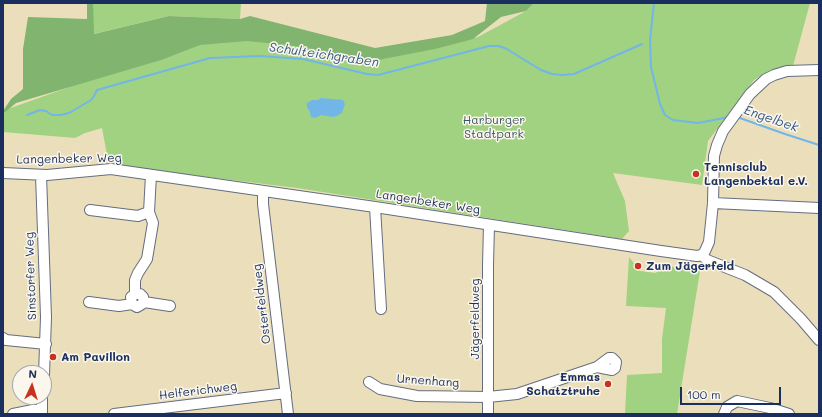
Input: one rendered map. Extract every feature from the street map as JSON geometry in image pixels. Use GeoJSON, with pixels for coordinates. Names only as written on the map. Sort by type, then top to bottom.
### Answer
{"type":"FeatureCollection","features":[{"type":"Feature","properties":{"kind":"street"},"geometry":{"type":"LineString","coordinates":[[702,255],[709,242],[713,203],[713,168],[715,150],[721,134],[753,90],[770,76],[787,71],[819,70]]}},
{"type":"Feature","properties":{"kind":"street","name":"Langenbeker Weg"},"geometry":{"type":"LineString","coordinates":[[3,173],[41,175],[111,169],[375,207],[694,256],[702,255],[707,260],[745,275],[774,292],[801,319],[819,340]]}},
{"type":"Feature","properties":{"kind":"street","name":"Sinstorfer Weg"},"geometry":{"type":"LineString","coordinates":[[41,175],[46,344],[45,365]]}},
{"type":"Feature","properties":{"kind":"street"},"geometry":{"type":"LineString","coordinates":[[132,304],[131,297],[135,294],[135,280],[148,259],[153,223],[149,212],[151,175]]}},
{"type":"Feature","properties":{"kind":"street","name":"Osterfeldweg"},"geometry":{"type":"LineString","coordinates":[[263,191],[263,204],[288,414]]}},
{"type":"Feature","properties":{"kind":"street"},"geometry":{"type":"LineString","coordinates":[[713,203],[819,208]]}},
{"type":"Feature","properties":{"kind":"street"},"geometry":{"type":"LineString","coordinates":[[375,207],[381,309]]}},
{"type":"Feature","properties":{"kind":"street"},"geometry":{"type":"LineString","coordinates":[[90,210],[138,216],[149,212]]}},
{"type":"Feature","properties":{"kind":"street","name":"Jägerfeldweg"},"geometry":{"type":"LineString","coordinates":[[488,414],[489,225]]}},
{"type":"Feature","properties":{"kind":"street"},"geometry":{"type":"LineString","coordinates":[[135,294],[142,295],[144,302]]}},
{"type":"Feature","properties":{"kind":"street"},"geometry":{"type":"LineString","coordinates":[[89,302],[119,306],[132,304],[137,307],[144,302]]}},
{"type":"Feature","properties":{"kind":"street"},"geometry":{"type":"LineString","coordinates":[[144,302],[170,306]]}},
{"type":"Feature","properties":{"kind":"street"},"geometry":{"type":"LineString","coordinates":[[3,338],[6,340],[46,344]]}},
{"type":"Feature","properties":{"kind":"street"},"geometry":{"type":"LineString","coordinates":[[488,397],[517,394],[597,367]]}},
{"type":"Feature","properties":{"kind":"street","name":"Urnenhang"},"geometry":{"type":"LineString","coordinates":[[369,382],[380,389],[417,396],[488,397]]}},
{"type":"Feature","properties":{"kind":"street","name":"Helferichweg"},"geometry":{"type":"LineString","coordinates":[[114,414],[286,393]]}},
{"type":"Feature","properties":{"kind":"street"},"geometry":{"type":"LineString","coordinates":[[724,414],[727,407],[737,401],[770,408],[789,414]]}},
{"type":"Feature","properties":{"kind":"street"},"geometry":{"type":"LineString","coordinates":[[13,414],[32,410],[42,412]]}},
{"type":"Feature","properties":{"kind":"green space"},"geometry":{"type":"Polygon","coordinates":[[[87,3],[93,3],[94,34],[169,16],[240,19],[250,16],[375,48],[452,35],[485,21],[487,3],[534,3],[526,11],[501,17],[473,39],[435,49],[367,62],[325,51],[289,45],[246,41],[200,45],[161,60],[16,103],[3,114],[3,111],[11,99],[23,89],[23,49],[28,17],[87,19],[87,3]]]}},
{"type":"Feature","properties":{"kind":"green space"},"geometry":{"type":"Polygon","coordinates":[[[93,3],[241,3],[240,19],[169,16],[93,34],[93,3]]]}},
{"type":"Feature","properties":{"kind":"green space","name":"Harburger Stadtpark"},"geometry":{"type":"Polygon","coordinates":[[[534,3],[810,3],[793,66],[770,70],[754,80],[708,141],[702,185],[613,173],[625,201],[629,231],[622,239],[297,188],[109,165],[102,128],[85,133],[75,138],[3,132],[3,115],[8,109],[198,41],[276,35],[383,57],[478,37],[526,11],[534,3]]]}},
{"type":"Feature","properties":{"kind":"green space"},"geometry":{"type":"Polygon","coordinates":[[[629,257],[640,271],[656,273],[662,265],[700,271],[677,414],[625,414],[627,375],[662,373],[662,339],[666,308],[626,306],[629,257]]]}},
{"type":"Feature","properties":{"kind":"water"},"geometry":{"type":"Polygon","coordinates":[[[321,98],[343,100],[345,104],[342,113],[333,117],[321,115],[315,118],[311,117],[307,103],[321,98]]]}},
{"type":"Feature","properties":{"kind":"waterway","name":"Engelbek"},"geometry":{"type":"LineString","coordinates":[[654,3],[650,40],[651,67],[660,104],[665,115],[673,120],[698,123],[729,117]]}},
{"type":"Feature","properties":{"kind":"waterway","name":"Schulteichgraben"},"geometry":{"type":"LineString","coordinates":[[27,115],[40,110],[46,111],[52,115],[69,113],[91,100],[97,90],[210,58],[260,56],[303,59],[367,74],[378,75],[489,46],[498,46],[505,48],[541,70],[552,74],[562,75],[574,74],[642,44]]}},
{"type":"Feature","properties":{"kind":"waterway","name":"Engelbek"},"geometry":{"type":"LineString","coordinates":[[737,117],[819,145]]}},
{"type":"Feature","properties":{"kind":"place","name":"Tennisclub Langenbektal e.V."},"geometry":{"type":"Point","coordinates":[696,174]}},
{"type":"Feature","properties":{"kind":"place","name":"Zum Jägerfeld"},"geometry":{"type":"Point","coordinates":[638,266]}},
{"type":"Feature","properties":{"kind":"place","name":"Am Pavillon"},"geometry":{"type":"Point","coordinates":[53,357]}},
{"type":"Feature","properties":{"kind":"place","name":"Emmas Schatztruhe"},"geometry":{"type":"Point","coordinates":[608,384]}}]}
